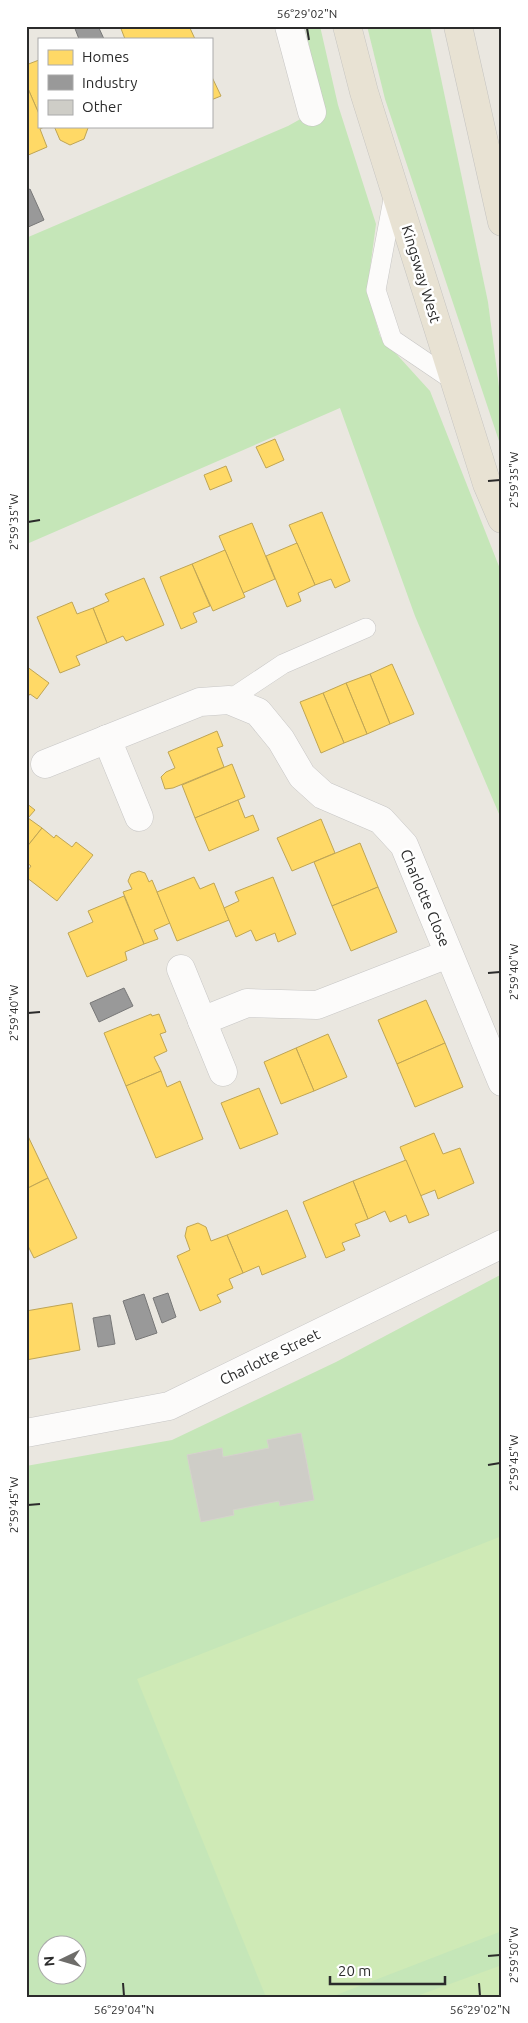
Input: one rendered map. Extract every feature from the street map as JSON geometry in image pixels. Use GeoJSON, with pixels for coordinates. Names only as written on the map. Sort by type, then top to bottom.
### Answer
{"type":"FeatureCollection","features":[{"type":"Feature","properties":{"kind":"highway","name":"Kingsway West"},"geometry":{"type":"LineString","coordinates":[[347,26],[364,92],[454,381],[487,484],[502,519]]}},
{"type":"Feature","properties":{"kind":"highway"},"geometry":{"type":"LineString","coordinates":[[458,26],[502,222]]}},
{"type":"Feature","properties":{"kind":"street"},"geometry":{"type":"LineString","coordinates":[[290,26],[312,112]]}},
{"type":"Feature","properties":{"kind":"street","name":"Charlotte Close"},"geometry":{"type":"LineString","coordinates":[[45,764],[200,702],[229,700],[258,712],[281,740],[302,776],[323,795],[381,820],[404,845],[502,1082]]}},
{"type":"Feature","properties":{"kind":"street"},"geometry":{"type":"LineString","coordinates":[[107,739],[139,817]]}},
{"type":"Feature","properties":{"kind":"street","name":"Charlotte Close"},"geometry":{"type":"LineString","coordinates":[[202,1021],[247,1003],[317,1005],[448,954]]}},
{"type":"Feature","properties":{"kind":"street"},"geometry":{"type":"LineString","coordinates":[[181,969],[223,1072]]}},
{"type":"Feature","properties":{"kind":"street","name":"Charlotte Street"},"geometry":{"type":"LineString","coordinates":[[26,1433],[169,1406],[502,1244]]}},
{"type":"Feature","properties":{"kind":"lane"},"geometry":{"type":"LineString","coordinates":[[395,192],[376,290],[392,339],[454,381]]}},
{"type":"Feature","properties":{"kind":"lane"},"geometry":{"type":"LineString","coordinates":[[229,700],[283,664],[366,628]]}},
{"type":"Feature","properties":{"kind":"green space"},"geometry":{"type":"Polygon","coordinates":[[[305,26],[320,26],[338,105],[376,224],[367,291],[380,336],[430,391],[502,574],[502,821],[415,616],[340,408],[29,543],[26,547],[26,238],[288,126],[322,107],[305,26]]]}},
{"type":"Feature","properties":{"kind":"green space"},"geometry":{"type":"Polygon","coordinates":[[[367,26],[430,26],[488,302],[502,410],[502,450],[385,99],[367,26]]]}},
{"type":"Feature","properties":{"kind":"green space"},"geometry":{"type":"Polygon","coordinates":[[[502,1274],[502,1997],[26,1997],[26,1466],[172,1440],[336,1362],[502,1274]]]}},
{"type":"Feature","properties":{"kind":"green space"},"geometry":{"type":"Polygon","coordinates":[[[502,1536],[502,1931],[331,1997],[266,1997],[137,1679],[502,1536]]]}},
{"type":"Feature","properties":{"kind":"green space"},"geometry":{"type":"Polygon","coordinates":[[[502,1965],[502,1997],[414,1997],[502,1965]]]}},
{"type":"Feature","properties":{"kind":"building: Homes"},"geometry":{"type":"Polygon","coordinates":[[[120,26],[189,26],[195,38],[125,38],[120,26]]]}},
{"type":"Feature","properties":{"kind":"building: Homes"},"geometry":{"type":"Polygon","coordinates":[[[38,60],[38,112],[26,84],[26,65],[38,60]]]}},
{"type":"Feature","properties":{"kind":"building: Homes"},"geometry":{"type":"Polygon","coordinates":[[[212,77],[221,96],[212,100],[212,77]]]}},
{"type":"Feature","properties":{"kind":"building: Homes"},"geometry":{"type":"Polygon","coordinates":[[[26,84],[38,112],[38,128],[42,128],[40,129],[47,147],[26,156],[26,84]]]}},
{"type":"Feature","properties":{"kind":"building: Homes"},"geometry":{"type":"Polygon","coordinates":[[[55,128],[88,128],[84,139],[70,145],[60,140],[55,128]]]}},
{"type":"Feature","properties":{"kind":"building: Homes"},"geometry":{"type":"Polygon","coordinates":[[[275,439],[284,460],[266,468],[256,447],[275,439]]]}},
{"type":"Feature","properties":{"kind":"building: Homes"},"geometry":{"type":"Polygon","coordinates":[[[226,466],[232,481],[210,490],[204,475],[226,466]]]}},
{"type":"Feature","properties":{"kind":"building: Homes"},"geometry":{"type":"Polygon","coordinates":[[[322,512],[350,581],[335,588],[331,579],[315,585],[289,525],[322,512]]]}},
{"type":"Feature","properties":{"kind":"building: Homes"},"geometry":{"type":"Polygon","coordinates":[[[252,523],[275,579],[243,593],[219,536],[252,523]]]}},
{"type":"Feature","properties":{"kind":"building: Homes"},"geometry":{"type":"Polygon","coordinates":[[[297,543],[315,585],[298,593],[301,601],[287,607],[266,556],[297,543]]]}},
{"type":"Feature","properties":{"kind":"building: Homes"},"geometry":{"type":"Polygon","coordinates":[[[225,550],[245,597],[213,611],[192,564],[225,550]]]}},
{"type":"Feature","properties":{"kind":"building: Homes"},"geometry":{"type":"Polygon","coordinates":[[[192,564],[210,606],[193,613],[197,622],[181,629],[160,577],[192,564]]]}},
{"type":"Feature","properties":{"kind":"building: Homes"},"geometry":{"type":"Polygon","coordinates":[[[144,578],[164,625],[126,641],[123,636],[107,643],[93,608],[109,601],[105,594],[144,578]]]}},
{"type":"Feature","properties":{"kind":"building: Homes"},"geometry":{"type":"Polygon","coordinates":[[[72,602],[77,614],[93,608],[107,643],[76,656],[80,665],[60,673],[37,617],[72,602]]]}},
{"type":"Feature","properties":{"kind":"building: Homes"},"geometry":{"type":"Polygon","coordinates":[[[392,664],[414,714],[390,724],[370,674],[392,664]]]}},
{"type":"Feature","properties":{"kind":"building: Homes"},"geometry":{"type":"Polygon","coordinates":[[[26,666],[49,683],[37,699],[30,694],[26,699],[26,666]]]}},
{"type":"Feature","properties":{"kind":"building: Homes"},"geometry":{"type":"Polygon","coordinates":[[[370,674],[390,724],[367,734],[346,683],[370,674]]]}},
{"type":"Feature","properties":{"kind":"building: Homes"},"geometry":{"type":"Polygon","coordinates":[[[346,683],[367,734],[344,743],[323,693],[346,683]]]}},
{"type":"Feature","properties":{"kind":"building: Homes"},"geometry":{"type":"Polygon","coordinates":[[[323,693],[344,743],[321,753],[300,702],[323,693]]]}},
{"type":"Feature","properties":{"kind":"building: Homes"},"geometry":{"type":"Polygon","coordinates":[[[217,731],[223,746],[217,748],[224,767],[173,788],[165,789],[161,777],[166,772],[175,768],[168,752],[217,731]]]}},
{"type":"Feature","properties":{"kind":"building: Homes"},"geometry":{"type":"Polygon","coordinates":[[[232,764],[245,797],[195,818],[182,785],[232,764]]]}},
{"type":"Feature","properties":{"kind":"building: Homes"},"geometry":{"type":"Polygon","coordinates":[[[238,800],[245,818],[253,815],[259,830],[209,851],[195,818],[238,800]]]}},
{"type":"Feature","properties":{"kind":"building: Homes"},"geometry":{"type":"Polygon","coordinates":[[[26,803],[35,810],[28,818],[42,828],[26,848],[26,803]]]}},
{"type":"Feature","properties":{"kind":"building: Homes"},"geometry":{"type":"Polygon","coordinates":[[[321,819],[335,853],[292,871],[277,838],[321,819]]]}},
{"type":"Feature","properties":{"kind":"building: Homes"},"geometry":{"type":"Polygon","coordinates":[[[42,828],[54,838],[56,835],[72,847],[76,842],[93,855],[57,901],[26,877],[26,873],[31,866],[26,862],[26,848],[42,828]]]}},
{"type":"Feature","properties":{"kind":"building: Homes"},"geometry":{"type":"Polygon","coordinates":[[[360,843],[378,887],[332,906],[314,862],[360,843]]]}},
{"type":"Feature","properties":{"kind":"building: Homes"},"geometry":{"type":"Polygon","coordinates":[[[139,871],[145,873],[149,882],[152,880],[170,923],[154,930],[158,939],[144,944],[123,892],[132,889],[128,881],[131,874],[139,871]]]}},
{"type":"Feature","properties":{"kind":"building: Homes"},"geometry":{"type":"Polygon","coordinates":[[[194,877],[200,889],[214,883],[229,920],[177,941],[157,892],[194,877]]]}},
{"type":"Feature","properties":{"kind":"building: Homes"},"geometry":{"type":"Polygon","coordinates":[[[273,877],[296,934],[278,942],[275,933],[256,941],[251,930],[236,937],[224,908],[239,901],[235,892],[273,877]]]}},
{"type":"Feature","properties":{"kind":"building: Homes"},"geometry":{"type":"Polygon","coordinates":[[[378,887],[397,932],[351,951],[332,906],[378,887]]]}},
{"type":"Feature","properties":{"kind":"building: Homes"},"geometry":{"type":"Polygon","coordinates":[[[124,896],[144,944],[125,952],[127,960],[87,977],[68,933],[93,922],[88,911],[124,896]]]}},
{"type":"Feature","properties":{"kind":"building: Homes"},"geometry":{"type":"Polygon","coordinates":[[[426,1000],[445,1043],[397,1064],[378,1020],[426,1000]]]}},
{"type":"Feature","properties":{"kind":"building: Homes"},"geometry":{"type":"Polygon","coordinates":[[[151,1014],[152,1016],[159,1014],[166,1032],[160,1034],[167,1051],[154,1057],[161,1071],[126,1086],[104,1033],[151,1014]]]}},
{"type":"Feature","properties":{"kind":"building: Homes"},"geometry":{"type":"Polygon","coordinates":[[[328,1034],[347,1077],[314,1091],[296,1048],[328,1034]]]}},
{"type":"Feature","properties":{"kind":"building: Homes"},"geometry":{"type":"Polygon","coordinates":[[[445,1043],[463,1087],[415,1107],[397,1064],[445,1043]]]}},
{"type":"Feature","properties":{"kind":"building: Homes"},"geometry":{"type":"Polygon","coordinates":[[[296,1048],[314,1091],[281,1104],[264,1062],[296,1048]]]}},
{"type":"Feature","properties":{"kind":"building: Homes"},"geometry":{"type":"Polygon","coordinates":[[[161,1071],[167,1087],[180,1081],[203,1139],[156,1158],[126,1086],[161,1071]]]}},
{"type":"Feature","properties":{"kind":"building: Homes"},"geometry":{"type":"Polygon","coordinates":[[[259,1088],[278,1134],[240,1149],[221,1103],[259,1088]]]}},
{"type":"Feature","properties":{"kind":"building: Homes"},"geometry":{"type":"Polygon","coordinates":[[[26,1132],[48,1178],[26,1189],[26,1132]]]}},
{"type":"Feature","properties":{"kind":"building: Homes"},"geometry":{"type":"Polygon","coordinates":[[[434,1133],[443,1154],[460,1148],[474,1183],[438,1199],[435,1190],[420,1196],[400,1147],[434,1133]]]}},
{"type":"Feature","properties":{"kind":"building: Homes"},"geometry":{"type":"Polygon","coordinates":[[[406,1160],[429,1215],[409,1223],[406,1215],[390,1222],[385,1211],[368,1219],[353,1181],[406,1160]]]}},
{"type":"Feature","properties":{"kind":"building: Homes"},"geometry":{"type":"Polygon","coordinates":[[[48,1178],[77,1238],[34,1258],[26,1242],[26,1189],[48,1178]]]}},
{"type":"Feature","properties":{"kind":"building: Homes"},"geometry":{"type":"Polygon","coordinates":[[[353,1181],[368,1219],[355,1224],[360,1236],[342,1243],[345,1250],[326,1258],[303,1202],[353,1181]]]}},
{"type":"Feature","properties":{"kind":"building: Homes"},"geometry":{"type":"Polygon","coordinates":[[[287,1210],[306,1257],[262,1275],[259,1266],[243,1273],[227,1235],[287,1210]]]}},
{"type":"Feature","properties":{"kind":"building: Homes"},"geometry":{"type":"Polygon","coordinates":[[[198,1223],[206,1227],[211,1241],[227,1235],[243,1273],[229,1279],[233,1288],[217,1295],[221,1302],[200,1311],[177,1256],[190,1250],[185,1236],[187,1227],[198,1223]]]}},
{"type":"Feature","properties":{"kind":"building: Homes"},"geometry":{"type":"Polygon","coordinates":[[[72,1303],[80,1350],[26,1360],[26,1311],[72,1303]]]}},
{"type":"Feature","properties":{"kind":"building: Industry"},"geometry":{"type":"Polygon","coordinates":[[[74,26],[98,26],[104,38],[79,38],[74,26]]]}},
{"type":"Feature","properties":{"kind":"building: Industry"},"geometry":{"type":"Polygon","coordinates":[[[30,189],[44,220],[26,228],[26,191],[30,189]]]}},
{"type":"Feature","properties":{"kind":"building: Industry"},"geometry":{"type":"Polygon","coordinates":[[[124,988],[133,1006],[99,1022],[90,1003],[124,988]]]}},
{"type":"Feature","properties":{"kind":"building: Industry"},"geometry":{"type":"Polygon","coordinates":[[[168,1293],[176,1317],[162,1323],[153,1298],[168,1293]]]}},
{"type":"Feature","properties":{"kind":"building: Industry"},"geometry":{"type":"Polygon","coordinates":[[[144,1294],[157,1333],[136,1340],[123,1301],[144,1294]]]}},
{"type":"Feature","properties":{"kind":"building: Industry"},"geometry":{"type":"Polygon","coordinates":[[[110,1315],[115,1344],[98,1347],[93,1318],[110,1315]]]}},
{"type":"Feature","properties":{"kind":"building: Other"},"geometry":{"type":"Polygon","coordinates":[[[301,1433],[314,1500],[280,1506],[279,1501],[233,1510],[234,1515],[201,1522],[187,1455],[222,1448],[223,1457],[269,1448],[267,1440],[301,1433]]]}}]}
